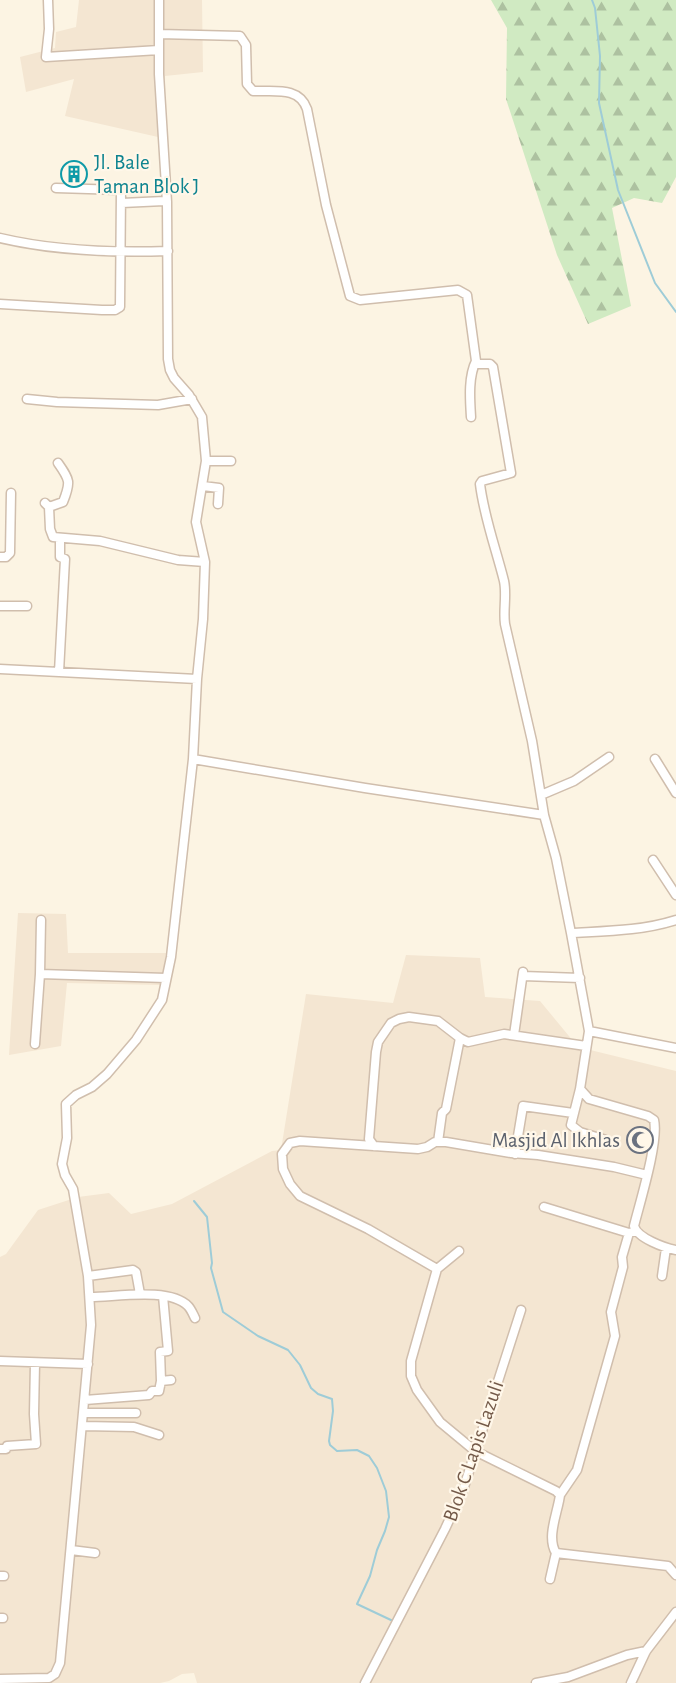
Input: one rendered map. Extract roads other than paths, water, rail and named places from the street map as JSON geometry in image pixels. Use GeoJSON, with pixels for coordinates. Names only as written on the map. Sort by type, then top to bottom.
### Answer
{"type":"FeatureCollection","features":[{"type":"Feature","properties":{"kind":"street"},"geometry":{"type":"LineString","coordinates":[[48,0],[49,29],[46,57],[159,50]]}},
{"type":"Feature","properties":{"kind":"street"},"geometry":{"type":"LineString","coordinates":[[0,1679],[50,1678],[58,1668],[91,1342],[91,1297],[88,1276],[73,1189],[62,1164],[67,1138],[66,1104],[100,1080],[122,1059],[159,1005],[171,957],[193,759],[197,679],[204,619],[205,562],[196,522],[206,461],[202,417],[192,399],[174,378],[168,359],[168,251],[159,0]]}},
{"type":"Feature","properties":{"kind":"street"},"geometry":{"type":"LineString","coordinates":[[159,33],[240,36],[246,45],[248,84],[251,89],[290,92],[302,98],[307,109],[326,205],[350,296],[360,300],[458,290],[464,292],[467,296],[476,362],[473,367],[470,393],[471,417]]}},
{"type":"Feature","properties":{"kind":"street"},"geometry":{"type":"LineString","coordinates":[[0,304],[102,310],[118,309],[121,306],[121,190],[56,188]]}},
{"type":"Feature","properties":{"kind":"street"},"geometry":{"type":"LineString","coordinates":[[122,203],[164,201]]}},
{"type":"Feature","properties":{"kind":"street"},"geometry":{"type":"LineString","coordinates":[[0,238],[76,250],[168,251]]}},
{"type":"Feature","properties":{"kind":"street"},"geometry":{"type":"LineString","coordinates":[[476,362],[490,364],[493,367],[511,473],[482,481],[480,484],[482,503],[504,580],[505,624],[532,741],[544,815],[556,858],[589,1031],[580,1089],[571,1125],[576,1130],[606,1140]]}},
{"type":"Feature","properties":{"kind":"street"},"geometry":{"type":"LineString","coordinates":[[27,399],[158,405],[192,399]]}},
{"type":"Feature","properties":{"kind":"street"},"geometry":{"type":"LineString","coordinates":[[206,461],[231,460]]}},
{"type":"Feature","properties":{"kind":"street"},"geometry":{"type":"LineString","coordinates":[[58,463],[66,472],[68,481],[63,502],[47,505],[53,537],[100,541],[178,560],[205,562]]}},
{"type":"Feature","properties":{"kind":"street"},"geometry":{"type":"LineString","coordinates":[[203,486],[219,488],[218,504]]}},
{"type":"Feature","properties":{"kind":"street"},"geometry":{"type":"LineString","coordinates":[[0,557],[6,557],[10,553],[11,493]]}},
{"type":"Feature","properties":{"kind":"street"},"geometry":{"type":"LineString","coordinates":[[59,672],[65,558],[60,557],[60,538]]}},
{"type":"Feature","properties":{"kind":"street"},"geometry":{"type":"LineString","coordinates":[[0,606],[27,606]]}},
{"type":"Feature","properties":{"kind":"street"},"geometry":{"type":"LineString","coordinates":[[0,669],[197,679]]}},
{"type":"Feature","properties":{"kind":"street"},"geometry":{"type":"LineString","coordinates":[[541,795],[574,781],[609,757]]}},
{"type":"Feature","properties":{"kind":"street"},"geometry":{"type":"LineString","coordinates":[[193,759],[544,815]]}},
{"type":"Feature","properties":{"kind":"street"},"geometry":{"type":"LineString","coordinates":[[655,759],[676,793]]}},
{"type":"Feature","properties":{"kind":"street"},"geometry":{"type":"LineString","coordinates":[[653,860],[676,895]]}},
{"type":"Feature","properties":{"kind":"street"},"geometry":{"type":"LineString","coordinates":[[36,1044],[41,920]]}},
{"type":"Feature","properties":{"kind":"street"},"geometry":{"type":"LineString","coordinates":[[571,933],[633,930],[676,920]]}},
{"type":"Feature","properties":{"kind":"street"},"geometry":{"type":"LineString","coordinates":[[40,974],[166,978]]}},
{"type":"Feature","properties":{"kind":"street"},"geometry":{"type":"LineString","coordinates":[[514,1035],[523,974],[579,978]]}},
{"type":"Feature","properties":{"kind":"street"},"geometry":{"type":"LineString","coordinates":[[374,1146],[369,1140],[376,1052],[381,1035],[391,1023],[409,1017],[438,1021],[468,1042],[500,1034],[586,1046]]}},
{"type":"Feature","properties":{"kind":"street"},"geometry":{"type":"LineString","coordinates":[[589,1031],[676,1048]]}},
{"type":"Feature","properties":{"kind":"street"},"geometry":{"type":"LineString","coordinates":[[438,1142],[442,1113],[446,1109],[460,1038]]}},
{"type":"Feature","properties":{"kind":"street"},"geometry":{"type":"LineString","coordinates":[[550,1579],[556,1553],[553,1540],[556,1508],[560,1495],[576,1470],[615,1336],[611,1312],[623,1267],[622,1257],[634,1226],[648,1175],[655,1134],[654,1120],[648,1116],[589,1100],[580,1089]]}},
{"type":"Feature","properties":{"kind":"street"},"geometry":{"type":"LineString","coordinates":[[515,1154],[523,1106],[573,1113]]}},
{"type":"Feature","properties":{"kind":"street"},"geometry":{"type":"LineString","coordinates":[[436,1269],[368,1229],[300,1196],[290,1184],[283,1169],[282,1154],[290,1143],[300,1141],[418,1149],[438,1142],[462,1144],[515,1154],[571,1160],[648,1175]]}},
{"type":"Feature","properties":{"kind":"street"},"geometry":{"type":"LineString","coordinates":[[544,1207],[632,1232],[666,1248],[676,1250]]}},
{"type":"Feature","properties":{"kind":"street"},"geometry":{"type":"LineString","coordinates":[[662,1276],[666,1248]]}},
{"type":"Feature","properties":{"kind":"street"},"geometry":{"type":"LineString","coordinates":[[459,1251],[436,1269],[411,1361],[411,1376],[417,1390],[440,1422],[475,1451],[560,1495]]}},
{"type":"Feature","properties":{"kind":"street"},"geometry":{"type":"LineString","coordinates":[[88,1276],[134,1270],[140,1294]]}},
{"type":"Feature","properties":{"kind":"street"},"geometry":{"type":"LineString","coordinates":[[91,1297],[140,1294],[163,1296],[187,1305],[195,1318]]}},
{"type":"Feature","properties":{"kind":"street"},"geometry":{"type":"LineString","coordinates":[[86,1400],[149,1395],[159,1391],[166,1380],[160,1352],[168,1351],[163,1296]]}},
{"type":"Feature","properties":{"kind":"street","name":"Blok C Lapis Lazuli"},"geometry":{"type":"LineString","coordinates":[[365,1683],[463,1490],[520,1310]]}},
{"type":"Feature","properties":{"kind":"street"},"geometry":{"type":"LineString","coordinates":[[0,1361],[88,1365]]}},
{"type":"Feature","properties":{"kind":"street"},"geometry":{"type":"LineString","coordinates":[[0,1449],[19,1444],[36,1444],[35,1363]]}},
{"type":"Feature","properties":{"kind":"street"},"geometry":{"type":"LineString","coordinates":[[84,1413],[136,1413]]}},
{"type":"Feature","properties":{"kind":"street"},"geometry":{"type":"LineString","coordinates":[[83,1426],[134,1427],[159,1436]]}},
{"type":"Feature","properties":{"kind":"street"},"geometry":{"type":"LineString","coordinates":[[71,1550],[95,1553]]}},
{"type":"Feature","properties":{"kind":"street"},"geometry":{"type":"LineString","coordinates":[[556,1553],[672,1566],[676,1575]]}},
{"type":"Feature","properties":{"kind":"street"},"geometry":{"type":"LineString","coordinates":[[631,1683],[646,1651],[676,1612]]}},
{"type":"Feature","properties":{"kind":"street"},"geometry":{"type":"LineString","coordinates":[[536,1683],[568,1677],[627,1655],[646,1651]]}},
{"type":"Feature","properties":{"kind":"waterway"},"geometry":{"type":"LineString","coordinates":[[592,0],[595,8],[600,56],[599,103],[618,190],[655,283],[676,312]]}},
{"type":"Feature","properties":{"kind":"waterway"},"geometry":{"type":"LineString","coordinates":[[194,1201],[207,1217],[211,1268],[223,1312],[258,1336],[288,1350],[300,1365],[311,1388],[318,1394],[332,1399],[330,1445],[337,1451],[357,1450],[369,1456],[377,1468],[386,1491],[389,1517],[370,1576],[357,1604],[393,1621]]}},
{"type":"Feature","properties":{"kind":"place","name":"Jl. Bale Taman Blok J"},"geometry":{"type":"Point","coordinates":[74,174]}},
{"type":"Feature","properties":{"kind":"place","name":"Masjid Al Ikhlas"},"geometry":{"type":"Point","coordinates":[640,1140]}}]}
